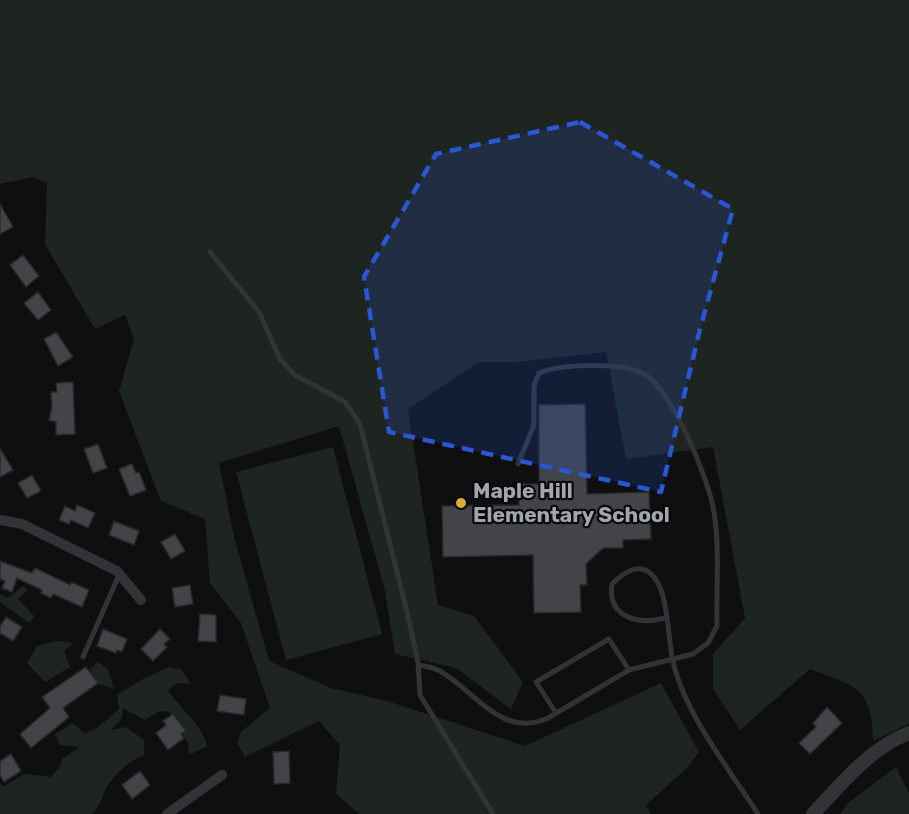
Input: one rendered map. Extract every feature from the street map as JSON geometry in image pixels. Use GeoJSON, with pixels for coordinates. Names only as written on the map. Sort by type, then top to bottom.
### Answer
{"type":"FeatureCollection","features":[{"type":"Feature","properties":{"kind":"street"},"geometry":{"type":"LineString","coordinates":[[0,520],[22,524],[119,573],[141,600]]}},
{"type":"Feature","properties":{"kind":"street"},"geometry":{"type":"LineString","coordinates":[[813,814],[868,759],[897,738],[909,733]]}},
{"type":"Feature","properties":{"kind":"street"},"geometry":{"type":"LineString","coordinates":[[166,814],[222,775]]}},
{"type":"Feature","properties":{"kind":"lane"},"geometry":{"type":"LineString","coordinates":[[210,252],[259,312],[280,359],[295,375],[345,402],[360,423],[418,664],[420,695],[493,814]]}},
{"type":"Feature","properties":{"kind":"lane"},"geometry":{"type":"LineString","coordinates":[[418,664],[438,670],[462,686],[489,712],[514,724],[536,723],[629,670],[693,654],[708,643],[717,626],[714,512],[696,457],[666,395],[642,373],[604,366],[552,367],[539,373],[534,386],[534,425],[518,464]]}},
{"type":"Feature","properties":{"kind":"lane"},"geometry":{"type":"LineString","coordinates":[[665,618],[650,622],[619,613],[613,605],[612,584],[624,571],[635,569],[653,575],[661,588],[672,659],[682,692],[758,814]]}},
{"type":"Feature","properties":{"kind":"lane"},"geometry":{"type":"LineString","coordinates":[[83,657],[84,650],[119,573]]}},
{"type":"Feature","properties":{"kind":"lane"},"geometry":{"type":"LineString","coordinates":[[556,713],[536,682],[609,639],[629,670]]}},
{"type":"Feature","properties":{"kind":"highlighted area"},"geometry":{"type":"Polygon","coordinates":[[[580,122],[733,209],[699,333],[661,492],[389,432],[364,277],[436,154],[580,122]]]}},
{"type":"Feature","properties":{"kind":"shaded area"},"geometry":{"type":"Polygon","coordinates":[[[0,0],[909,0],[909,724],[873,741],[869,709],[865,699],[858,691],[850,685],[810,669],[740,730],[713,689],[713,654],[745,618],[713,447],[626,459],[606,352],[518,362],[479,362],[408,409],[438,605],[474,616],[523,682],[511,709],[456,668],[395,654],[385,591],[339,426],[219,463],[234,537],[269,661],[331,688],[387,701],[525,746],[661,683],[699,752],[687,768],[646,805],[651,814],[359,814],[336,794],[340,745],[319,721],[245,757],[237,743],[241,732],[270,708],[241,623],[210,583],[205,519],[161,501],[119,391],[134,339],[125,315],[95,329],[45,244],[47,183],[33,177],[0,184],[0,0]]]}},
{"type":"Feature","properties":{"kind":"shaded area"},"geometry":{"type":"Polygon","coordinates":[[[333,447],[382,634],[286,660],[236,472],[333,447]]]}},
{"type":"Feature","properties":{"kind":"shaded area"},"geometry":{"type":"Polygon","coordinates":[[[23,586],[28,590],[18,599],[35,617],[29,623],[0,602],[0,594],[8,598],[23,586]]]}},
{"type":"Feature","properties":{"kind":"shaded area"},"geometry":{"type":"Polygon","coordinates":[[[57,641],[74,643],[64,651],[70,667],[45,682],[27,663],[37,646],[57,641]]]}},
{"type":"Feature","properties":{"kind":"shaded area"},"geometry":{"type":"Polygon","coordinates":[[[98,662],[108,669],[114,689],[96,683],[90,669],[98,662]]]}},
{"type":"Feature","properties":{"kind":"shaded area"},"geometry":{"type":"Polygon","coordinates":[[[169,667],[181,669],[191,684],[177,683],[168,690],[201,731],[207,746],[189,755],[188,743],[169,712],[160,711],[145,720],[123,708],[122,718],[111,730],[126,727],[144,740],[144,756],[129,763],[115,776],[92,814],[0,814],[0,783],[3,787],[24,774],[51,777],[61,765],[62,759],[80,747],[60,745],[55,734],[73,723],[84,733],[96,729],[119,709],[117,695],[169,667]]]}},
{"type":"Feature","properties":{"kind":"shaded area"},"geometry":{"type":"Polygon","coordinates":[[[896,767],[909,793],[909,814],[840,814],[849,802],[896,767]]]}},
{"type":"Feature","properties":{"kind":"building"},"geometry":{"type":"Polygon","coordinates":[[[0,204],[13,227],[0,234],[0,204]]]}},
{"type":"Feature","properties":{"kind":"building"},"geometry":{"type":"Polygon","coordinates":[[[23,255],[39,276],[26,287],[10,265],[23,255]]]}},
{"type":"Feature","properties":{"kind":"building"},"geometry":{"type":"Polygon","coordinates":[[[38,292],[51,310],[38,320],[24,303],[38,292]]]}},
{"type":"Feature","properties":{"kind":"building"},"geometry":{"type":"Polygon","coordinates":[[[56,332],[73,357],[58,366],[44,339],[56,332]]]}},
{"type":"Feature","properties":{"kind":"building"},"geometry":{"type":"Polygon","coordinates":[[[73,382],[75,434],[56,435],[56,422],[49,420],[52,407],[51,392],[57,392],[56,383],[73,382]]]}},
{"type":"Feature","properties":{"kind":"building"},"geometry":{"type":"Polygon","coordinates":[[[585,404],[587,494],[649,492],[651,539],[623,540],[623,548],[603,548],[586,564],[587,585],[580,585],[581,612],[534,613],[533,555],[443,557],[442,506],[519,505],[518,484],[539,484],[539,405],[585,404]]]}},
{"type":"Feature","properties":{"kind":"building"},"geometry":{"type":"Polygon","coordinates":[[[98,444],[107,468],[93,473],[84,449],[98,444]]]}},
{"type":"Feature","properties":{"kind":"building"},"geometry":{"type":"Polygon","coordinates":[[[0,448],[13,470],[0,477],[0,448]]]}},
{"type":"Feature","properties":{"kind":"building"},"geometry":{"type":"Polygon","coordinates":[[[132,464],[136,473],[139,472],[146,490],[130,496],[119,469],[132,464]]]}},
{"type":"Feature","properties":{"kind":"building"},"geometry":{"type":"Polygon","coordinates":[[[32,475],[41,491],[27,498],[18,483],[32,475]]]}},
{"type":"Feature","properties":{"kind":"building"},"geometry":{"type":"Polygon","coordinates":[[[77,505],[95,513],[88,528],[71,520],[69,524],[59,520],[65,506],[75,511],[77,505]]]}},
{"type":"Feature","properties":{"kind":"building"},"geometry":{"type":"Polygon","coordinates":[[[114,521],[139,531],[134,545],[109,535],[114,521]]]}},
{"type":"Feature","properties":{"kind":"building"},"geometry":{"type":"Polygon","coordinates":[[[175,534],[185,551],[171,559],[161,542],[175,534]]]}},
{"type":"Feature","properties":{"kind":"building"},"geometry":{"type":"Polygon","coordinates":[[[0,561],[32,573],[35,568],[70,585],[71,582],[89,590],[82,607],[53,594],[51,598],[41,593],[42,590],[17,578],[12,592],[2,588],[5,581],[0,579],[0,561]]]}},
{"type":"Feature","properties":{"kind":"building"},"geometry":{"type":"Polygon","coordinates":[[[190,585],[193,604],[175,607],[172,588],[190,585]]]}},
{"type":"Feature","properties":{"kind":"building"},"geometry":{"type":"Polygon","coordinates":[[[200,614],[216,615],[216,642],[198,641],[200,614]]]}},
{"type":"Feature","properties":{"kind":"building"},"geometry":{"type":"Polygon","coordinates":[[[6,617],[22,627],[13,641],[0,633],[0,626],[6,617]]]}},
{"type":"Feature","properties":{"kind":"building"},"geometry":{"type":"Polygon","coordinates":[[[103,629],[127,639],[122,652],[117,650],[116,653],[97,646],[103,629]]]}},
{"type":"Feature","properties":{"kind":"building"},"geometry":{"type":"Polygon","coordinates":[[[160,629],[170,639],[164,644],[167,647],[153,661],[141,649],[160,629]]]}},
{"type":"Feature","properties":{"kind":"building"},"geometry":{"type":"Polygon","coordinates":[[[86,667],[98,683],[63,708],[69,717],[31,748],[20,734],[50,708],[42,697],[86,667]]]}},
{"type":"Feature","properties":{"kind":"building"},"geometry":{"type":"Polygon","coordinates":[[[220,695],[246,699],[244,715],[217,711],[220,695]]]}},
{"type":"Feature","properties":{"kind":"building"},"geometry":{"type":"Polygon","coordinates":[[[827,707],[842,723],[810,754],[799,743],[816,727],[813,723],[827,707]]]}},
{"type":"Feature","properties":{"kind":"building"},"geometry":{"type":"Polygon","coordinates":[[[173,714],[186,731],[181,734],[184,738],[168,750],[156,733],[166,725],[163,721],[173,714]]]}},
{"type":"Feature","properties":{"kind":"building"},"geometry":{"type":"Polygon","coordinates":[[[289,751],[290,783],[274,784],[273,752],[289,751]]]}},
{"type":"Feature","properties":{"kind":"building"},"geometry":{"type":"Polygon","coordinates":[[[11,754],[21,771],[4,782],[0,775],[0,761],[11,754]]]}},
{"type":"Feature","properties":{"kind":"building"},"geometry":{"type":"Polygon","coordinates":[[[140,771],[150,785],[132,799],[122,785],[140,771]]]}},
{"type":"Feature","properties":{"kind":"place","name":"Maple Hill Elementary School"},"geometry":{"type":"Point","coordinates":[461,503]}}]}
